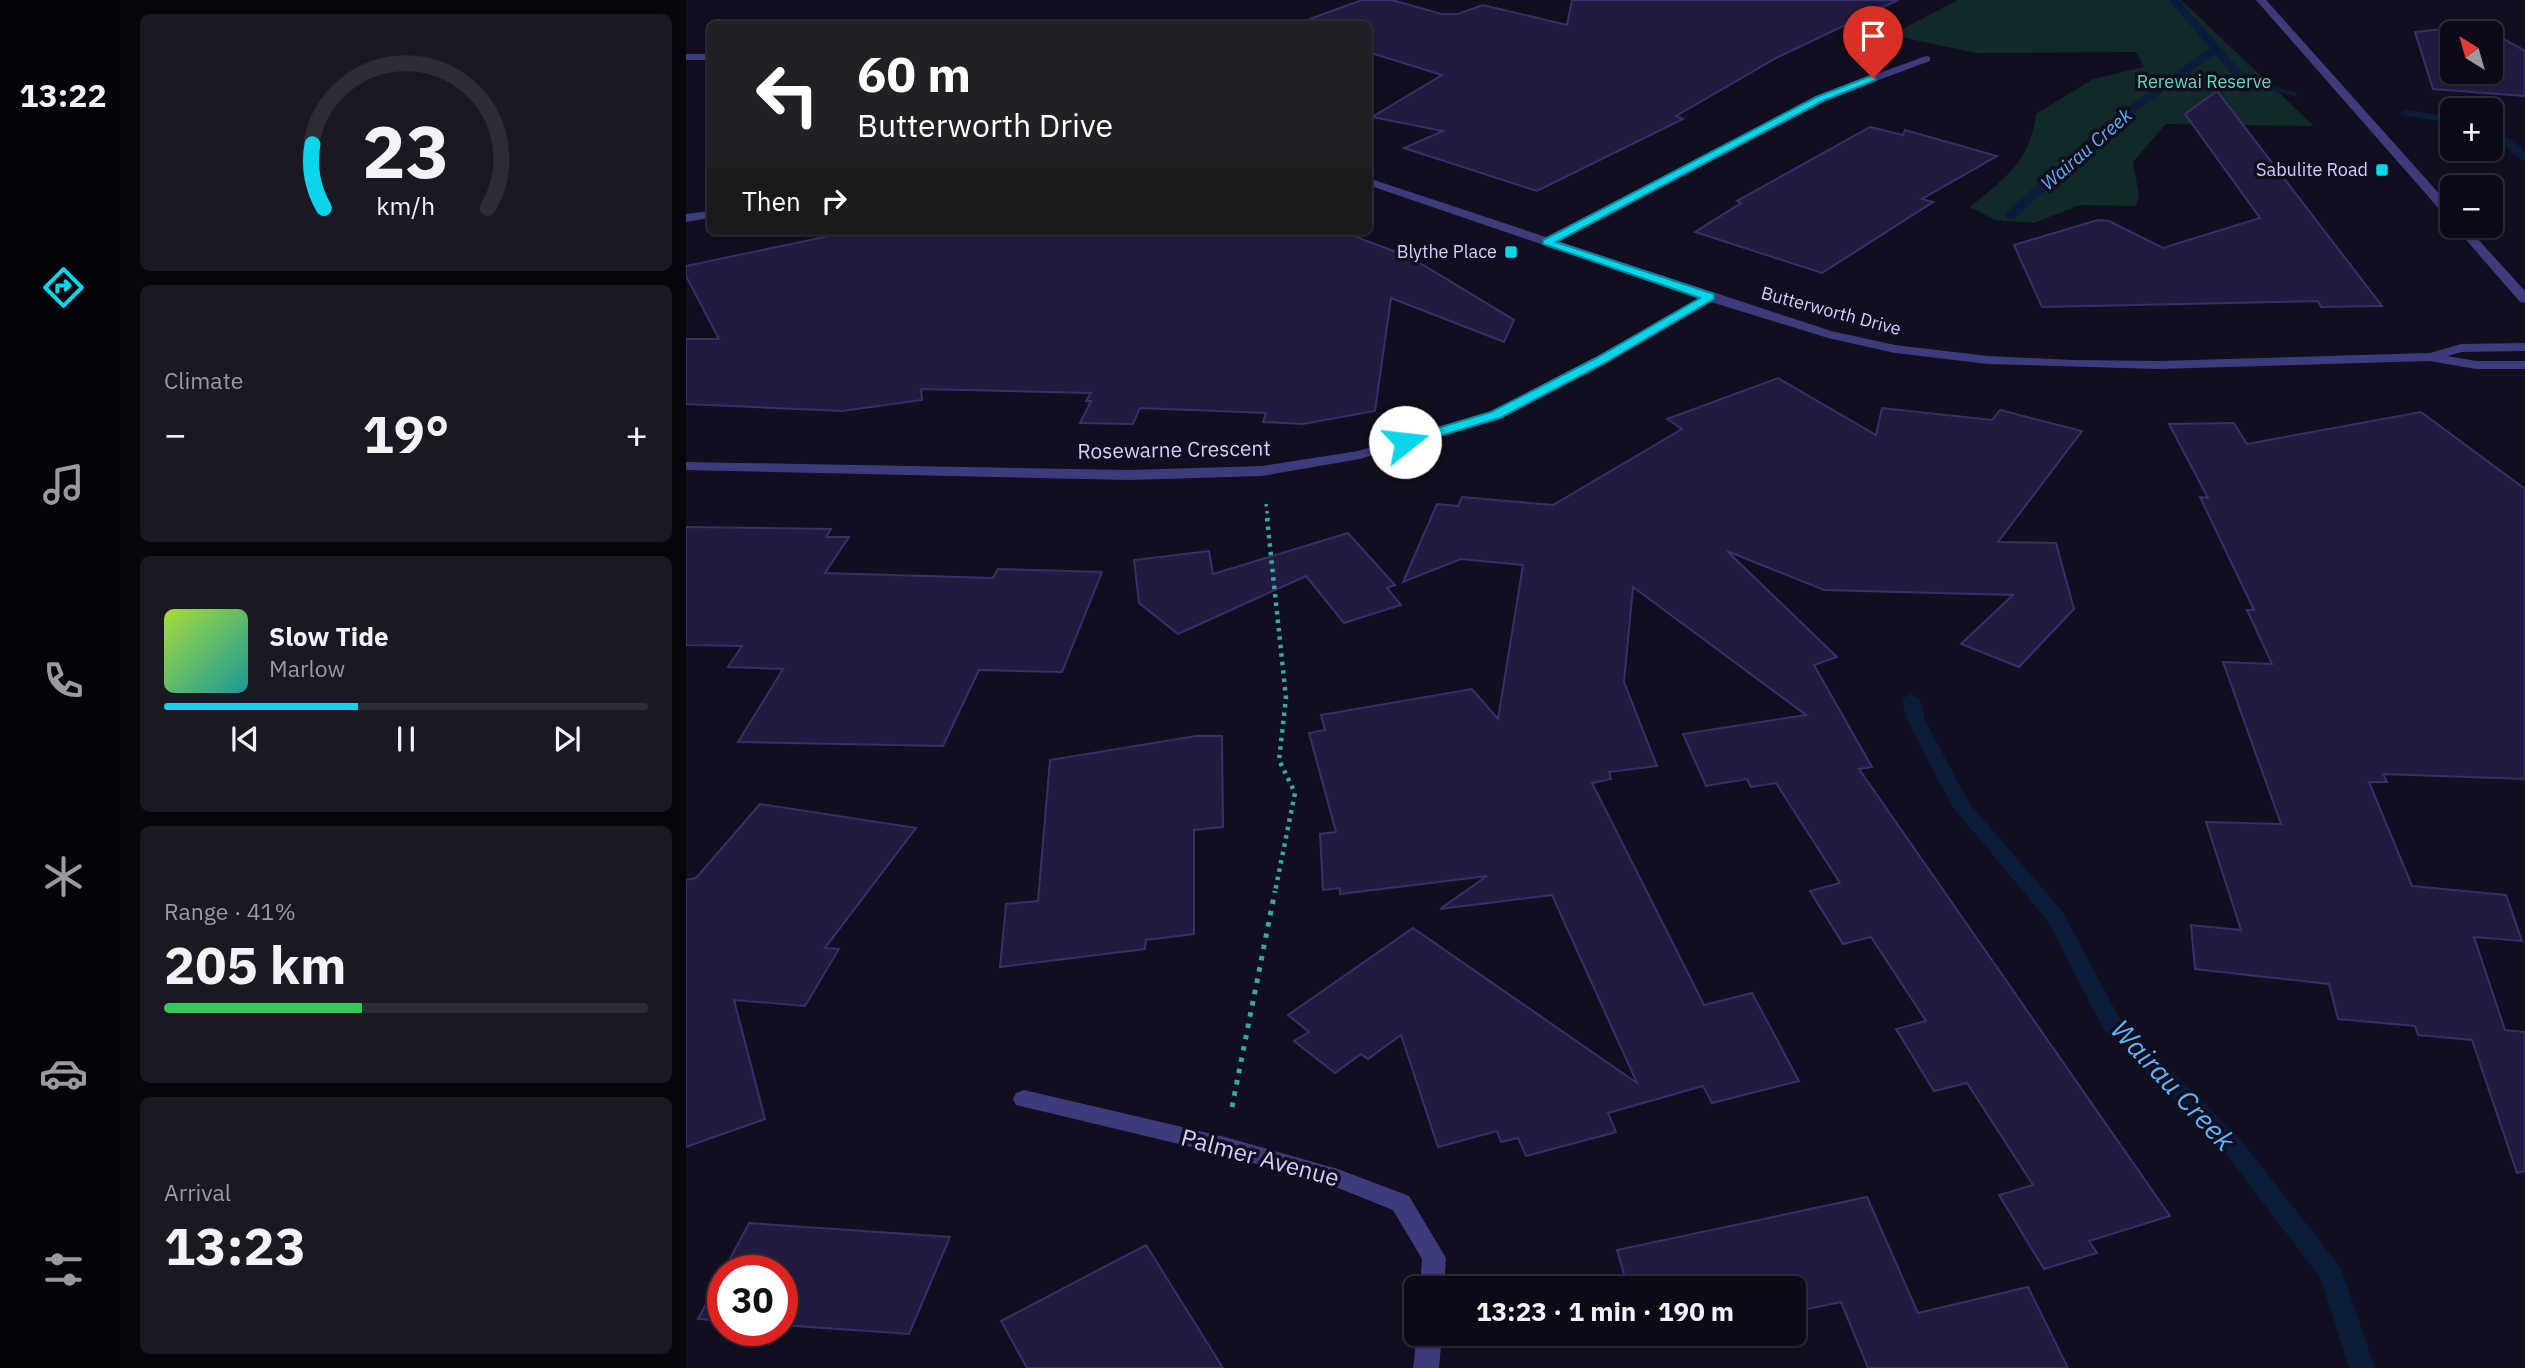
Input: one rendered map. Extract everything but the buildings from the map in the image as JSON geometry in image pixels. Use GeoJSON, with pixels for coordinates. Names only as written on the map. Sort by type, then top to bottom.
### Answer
{"type":"FeatureCollection","features":[{"type":"Feature","properties":{"kind":"street"},"geometry":{"type":"LineString","coordinates":[[2260,0],[2440,202]]}},
{"type":"Feature","properties":{"kind":"street"},"geometry":{"type":"LineString","coordinates":[[686,57],[707,57]]}},
{"type":"Feature","properties":{"kind":"street"},"geometry":{"type":"LineString","coordinates":[[1547,242],[1831,94],[1926,59]]}},
{"type":"Feature","properties":{"kind":"street","name":"Butterworth Drive"},"geometry":{"type":"LineString","coordinates":[[1372,182],[1710,297],[1828,334],[1895,349],[1988,360],[2158,365],[2429,357],[2476,365],[2525,365]]}},
{"type":"Feature","properties":{"kind":"street"},"geometry":{"type":"LineString","coordinates":[[686,218],[707,215]]}},
{"type":"Feature","properties":{"kind":"street"},"geometry":{"type":"LineString","coordinates":[[2471,238],[2525,299]]}},
{"type":"Feature","properties":{"kind":"street","name":"Rosewarne Crescent"},"geometry":{"type":"LineString","coordinates":[[686,466],[1129,475],[1262,471],[1360,455],[1495,415],[1601,360],[1710,297]]}},
{"type":"Feature","properties":{"kind":"street","name":"Butterworth Drive"},"geometry":{"type":"LineString","coordinates":[[2429,357],[2461,348],[2525,347]]}},
{"type":"Feature","properties":{"kind":"street","name":"Palmer Avenue"},"geometry":{"type":"LineString","coordinates":[[1024,1099],[1263,1157],[1338,1178],[1401,1203],[1434,1258],[1433,1276]]}},
{"type":"Feature","properties":{"kind":"street"},"geometry":{"type":"LineString","coordinates":[[1426,1368],[1429,1346]]}},
{"type":"Feature","properties":{"kind":"path"},"geometry":{"type":"LineString","coordinates":[[1230,1118],[1295,793],[1279,760],[1286,698],[1265,501]]}},
{"type":"Feature","properties":{"kind":"green space","name":"Rerewai Reserve"},"geometry":{"type":"Polygon","coordinates":[[[1958,0],[2181,0],[2314,126],[2166,124],[2133,162],[2139,195],[2136,206],[2080,205],[2034,223],[1995,220],[1970,207],[2005,178],[2022,157],[2033,130],[2036,114],[2093,79],[2144,67],[2136,52],[1976,53],[1891,35],[1958,0]]]}},
{"type":"Feature","properties":{"kind":"waterway","name":"Wairau Creek"},"geometry":{"type":"LineString","coordinates":[[2174,0],[2216,48]]}},
{"type":"Feature","properties":{"kind":"waterway","name":"Wairau Creek"},"geometry":{"type":"LineString","coordinates":[[2010,216],[2107,127],[2216,48]]}},
{"type":"Feature","properties":{"kind":"waterway"},"geometry":{"type":"LineString","coordinates":[[2216,48],[2236,72],[2260,85],[2293,95]]}},
{"type":"Feature","properties":{"kind":"waterway"},"geometry":{"type":"LineString","coordinates":[[2405,113],[2440,118]]}},
{"type":"Feature","properties":{"kind":"waterway"},"geometry":{"type":"LineString","coordinates":[[2503,139],[2525,159]]}},
{"type":"Feature","properties":{"kind":"waterway","name":"Wairau Creek"},"geometry":{"type":"LineString","coordinates":[[1911,699],[1916,720],[1961,806],[2055,916],[2112,1024],[2232,1145],[2332,1275],[2362,1368]]}},
{"type":"Feature","properties":{"kind":"place","name":"Sabulite Road"},"geometry":{"type":"Point","coordinates":[2382,170]}},
{"type":"Feature","properties":{"kind":"place","name":"Blythe Place"},"geometry":{"type":"Point","coordinates":[1511,252]}},
{"type":"Feature","properties":{"kind":"route"},"geometry":{"type":"LineString","coordinates":[[1405,442],[1495,415],[1601,360],[1710,297],[1547,242],[1820,99],[1873,78]]}}]}
